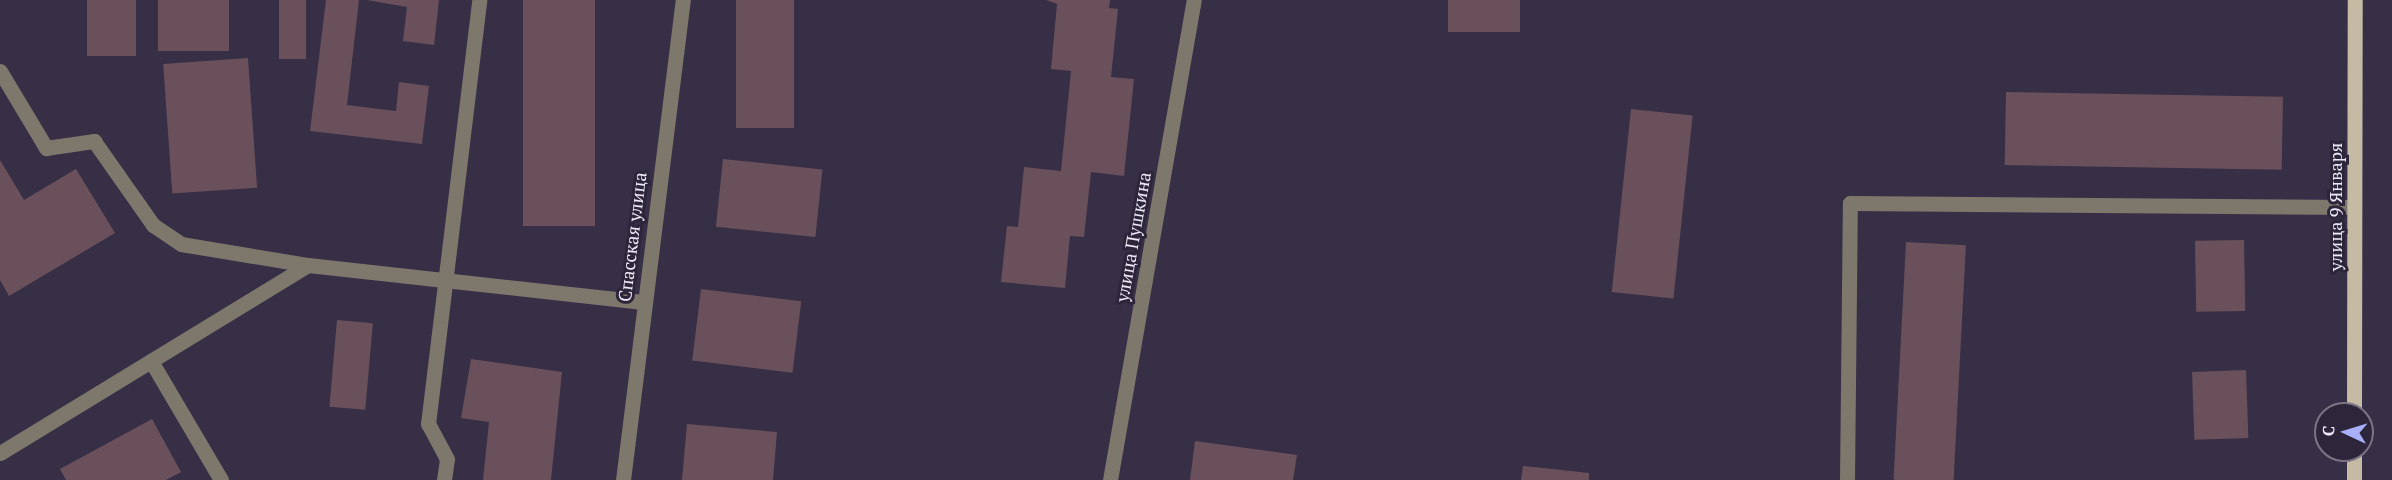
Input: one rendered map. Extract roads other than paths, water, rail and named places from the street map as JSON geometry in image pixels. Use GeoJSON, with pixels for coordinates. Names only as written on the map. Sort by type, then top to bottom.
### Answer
{"type":"FeatureCollection","features":[{"type":"Feature","properties":{"kind":"main road","name":"улица 9 Января"},"geometry":{"type":"LineString","coordinates":[[2354,402],[2355,0]]}},
{"type":"Feature","properties":{"kind":"main road"},"geometry":{"type":"LineString","coordinates":[[2354,462],[2354,480]]}},
{"type":"Feature","properties":{"kind":"street"},"geometry":{"type":"LineString","coordinates":[[444,480],[447,459],[428,424],[447,282],[479,0]]}},
{"type":"Feature","properties":{"kind":"street","name":"Спасская улица"},"geometry":{"type":"LineString","coordinates":[[623,480],[643,302],[683,0]]}},
{"type":"Feature","properties":{"kind":"street","name":"улица Пушкина"},"geometry":{"type":"LineString","coordinates":[[1110,480],[1194,0]]}},
{"type":"Feature","properties":{"kind":"street"},"geometry":{"type":"LineString","coordinates":[[0,71],[46,148],[94,141],[153,225],[181,244],[308,264],[447,282],[643,302]]}},
{"type":"Feature","properties":{"kind":"street"},"geometry":{"type":"LineString","coordinates":[[1847,480],[1850,202],[2354,207]]}},
{"type":"Feature","properties":{"kind":"street"},"geometry":{"type":"LineString","coordinates":[[0,453],[308,264]]}},
{"type":"Feature","properties":{"kind":"street"},"geometry":{"type":"LineString","coordinates":[[151,361],[221,480]]}}]}
